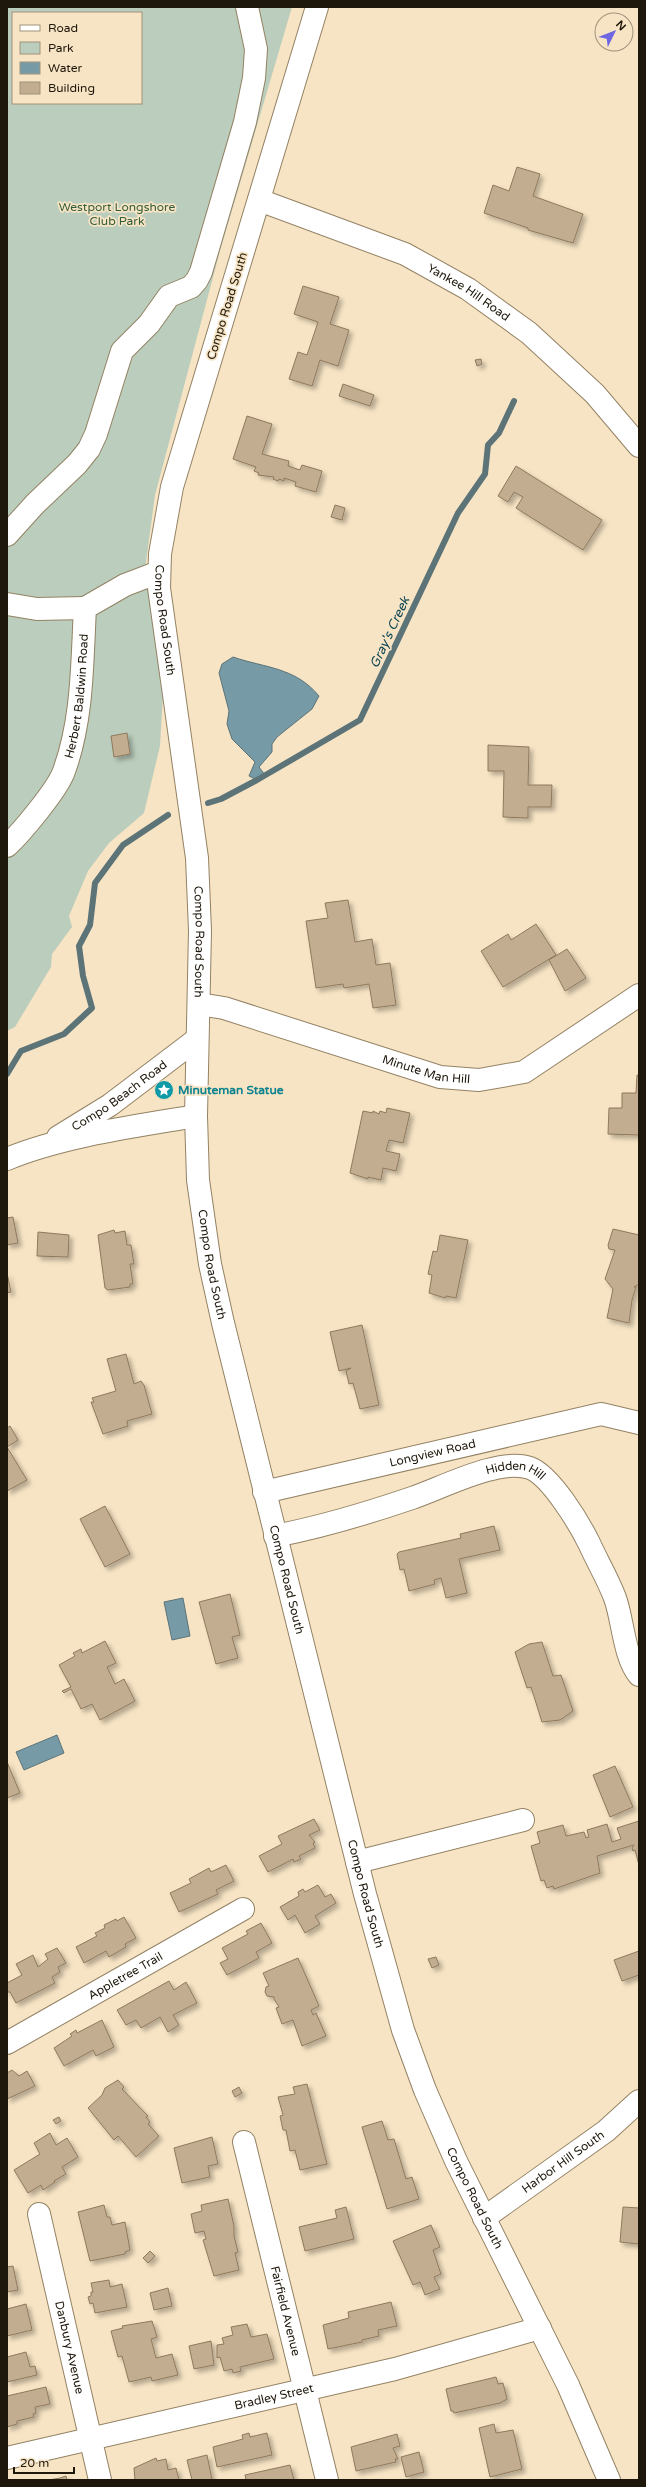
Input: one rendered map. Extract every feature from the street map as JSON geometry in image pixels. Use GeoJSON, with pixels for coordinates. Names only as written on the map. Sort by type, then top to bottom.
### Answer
{"type":"FeatureCollection","features":[{"type":"Feature","properties":{"kind":"street"},"geometry":{"type":"LineString","coordinates":[[7,535],[35,504],[77,464],[88,449],[96,434],[122,351],[149,324],[169,296],[191,287],[198,280],[240,138],[254,78],[256,49],[247,7]]}},
{"type":"Feature","properties":{"kind":"street","name":"Compo Road South"},"geometry":{"type":"LineString","coordinates":[[317,7],[172,487],[163,532],[159,572],[161,606],[196,851],[200,897],[196,1116],[198,1180],[209,1258],[232,1364],[357,1862],[392,1994],[411,2052],[440,2124],[484,2218],[540,2328],[587,2427],[609,2480]]}},
{"type":"Feature","properties":{"kind":"street","name":"Yankee Hill Road"},"geometry":{"type":"LineString","coordinates":[[259,200],[406,254],[468,289],[529,333],[595,394],[639,446]]}},
{"type":"Feature","properties":{"kind":"street"},"geometry":{"type":"LineString","coordinates":[[7,604],[37,609],[85,608],[125,585],[159,572]]}},
{"type":"Feature","properties":{"kind":"street","name":"Herbert Baldwin Road"},"geometry":{"type":"LineString","coordinates":[[7,846],[22,833],[64,772],[79,713],[85,608]]}},
{"type":"Feature","properties":{"kind":"street","name":"Minute Man Hill"},"geometry":{"type":"LineString","coordinates":[[199,1004],[224,1008],[440,1077],[479,1080],[524,1072],[639,995]]}},
{"type":"Feature","properties":{"kind":"street","name":"Compo Beach Road"},"geometry":{"type":"LineString","coordinates":[[38,1148],[110,1105],[197,1039]]}},
{"type":"Feature","properties":{"kind":"street","name":"Compo Beach Road"},"geometry":{"type":"LineString","coordinates":[[7,1159],[38,1148],[125,1128],[196,1116]]}},
{"type":"Feature","properties":{"kind":"street","name":"Longview Road"},"geometry":{"type":"LineString","coordinates":[[264,1492],[601,1414],[639,1423]]}},
{"type":"Feature","properties":{"kind":"street","name":"Hidden Hill"},"geometry":{"type":"LineString","coordinates":[[275,1536],[299,1531],[412,1498],[471,1475],[512,1465],[530,1468],[546,1479],[584,1533],[615,1598],[627,1642],[639,1675]]}},
{"type":"Feature","properties":{"kind":"street"},"geometry":{"type":"LineString","coordinates":[[357,1862],[523,1820]]}},
{"type":"Feature","properties":{"kind":"street","name":"Appletree Trail"},"geometry":{"type":"LineString","coordinates":[[7,2043],[243,1909]]}},
{"type":"Feature","properties":{"kind":"street","name":"Harbor Hill South"},"geometry":{"type":"LineString","coordinates":[[484,2218],[606,2131],[639,2101]]}},
{"type":"Feature","properties":{"kind":"street","name":"Fairfield Avenue"},"geometry":{"type":"LineString","coordinates":[[244,2142],[306,2389],[327,2480]]}},
{"type":"Feature","properties":{"kind":"street","name":"Danbury Avenue"},"geometry":{"type":"LineString","coordinates":[[39,2214],[100,2480]]}},
{"type":"Feature","properties":{"kind":"street","name":"Bradley Street"},"geometry":{"type":"LineString","coordinates":[[7,2458],[395,2369],[514,2337],[540,2328]]}},
{"type":"Feature","properties":{"kind":"green space","name":"Westport Longshore Club Park"},"geometry":{"type":"Polygon","coordinates":[[[7,7],[292,7],[220,251],[155,495],[146,562],[163,694],[160,746],[144,813],[109,843],[88,871],[69,916],[72,927],[52,954],[51,967],[15,1027],[7,1031],[7,7]]]}},
{"type":"Feature","properties":{"kind":"water"},"geometry":{"type":"Polygon","coordinates":[[[233,657],[290,674],[310,686],[319,696],[312,709],[277,737],[272,744],[272,752],[259,767],[265,775],[257,780],[249,776],[255,762],[232,739],[227,724],[229,711],[219,673],[222,664],[233,657]]]}},
{"type":"Feature","properties":{"kind":"water"},"geometry":{"type":"Polygon","coordinates":[[[183,1598],[190,1636],[172,1640],[164,1602],[183,1598]]]}},
{"type":"Feature","properties":{"kind":"water"},"geometry":{"type":"Polygon","coordinates":[[[57,1735],[64,1753],[24,1770],[16,1752],[57,1735]]]}},
{"type":"Feature","properties":{"kind":"building"},"geometry":{"type":"Polygon","coordinates":[[[517,167],[540,174],[533,196],[583,214],[573,243],[528,230],[528,228],[484,213],[493,185],[509,191],[517,167]]]}},
{"type":"Feature","properties":{"kind":"building"},"geometry":{"type":"Polygon","coordinates":[[[303,286],[339,297],[330,324],[349,330],[338,366],[320,360],[312,386],[289,379],[298,352],[307,355],[318,322],[294,314],[303,286]]]}},
{"type":"Feature","properties":{"kind":"building"},"geometry":{"type":"Polygon","coordinates":[[[481,359],[482,364],[477,366],[475,360],[481,359]]]}},
{"type":"Feature","properties":{"kind":"building"},"geometry":{"type":"Polygon","coordinates":[[[343,384],[374,395],[370,406],[339,396],[343,384]]]}},
{"type":"Feature","properties":{"kind":"building"},"geometry":{"type":"Polygon","coordinates":[[[247,416],[272,424],[262,454],[289,461],[288,466],[300,470],[302,465],[322,471],[316,492],[295,486],[296,482],[284,478],[284,481],[279,479],[278,481],[273,479],[274,477],[258,475],[259,473],[254,471],[256,467],[233,459],[247,416]]]}},
{"type":"Feature","properties":{"kind":"building"},"geometry":{"type":"Polygon","coordinates":[[[516,466],[602,520],[583,550],[516,508],[523,497],[514,492],[508,502],[498,496],[516,466]]]}},
{"type":"Feature","properties":{"kind":"building"},"geometry":{"type":"Polygon","coordinates":[[[335,505],[345,508],[342,520],[331,517],[335,505]]]}},
{"type":"Feature","properties":{"kind":"building"},"geometry":{"type":"Polygon","coordinates":[[[127,733],[130,754],[114,757],[111,736],[127,733]]]}},
{"type":"Feature","properties":{"kind":"building"},"geometry":{"type":"Polygon","coordinates":[[[488,745],[529,747],[528,785],[552,785],[551,807],[528,807],[528,818],[503,817],[504,771],[488,771],[488,745]]]}},
{"type":"Feature","properties":{"kind":"building"},"geometry":{"type":"Polygon","coordinates":[[[348,900],[355,942],[372,939],[376,965],[390,963],[396,1005],[373,1008],[369,984],[344,988],[343,984],[316,988],[306,921],[328,918],[325,903],[348,900]]]}},
{"type":"Feature","properties":{"kind":"building"},"geometry":{"type":"Polygon","coordinates":[[[536,924],[556,955],[503,987],[481,951],[508,934],[511,940],[536,924]]]}},
{"type":"Feature","properties":{"kind":"building"},"geometry":{"type":"Polygon","coordinates":[[[567,949],[586,978],[565,991],[549,960],[567,949]]]}},
{"type":"Feature","properties":{"kind":"building"},"geometry":{"type":"Polygon","coordinates":[[[637,1075],[639,1075],[639,1135],[608,1134],[609,1108],[622,1108],[622,1093],[636,1093],[637,1075]]]}},
{"type":"Feature","properties":{"kind":"building"},"geometry":{"type":"Polygon","coordinates":[[[387,1108],[410,1113],[403,1143],[389,1140],[386,1151],[400,1154],[396,1171],[383,1168],[381,1180],[368,1177],[368,1179],[350,1173],[363,1111],[373,1113],[373,1111],[379,1114],[380,1111],[386,1113],[387,1108]]]}},
{"type":"Feature","properties":{"kind":"building"},"geometry":{"type":"Polygon","coordinates":[[[13,1217],[18,1243],[7,1245],[7,1218],[13,1217]]]}},
{"type":"Feature","properties":{"kind":"building"},"geometry":{"type":"Polygon","coordinates":[[[613,1229],[639,1235],[639,1284],[634,1287],[636,1287],[632,1300],[629,1323],[607,1318],[613,1289],[605,1279],[615,1250],[609,1249],[608,1245],[613,1229]]]}},
{"type":"Feature","properties":{"kind":"building"},"geometry":{"type":"Polygon","coordinates":[[[114,1230],[115,1233],[125,1231],[127,1245],[131,1245],[134,1264],[130,1264],[133,1284],[130,1284],[130,1287],[108,1290],[105,1288],[98,1235],[114,1230]]]}},
{"type":"Feature","properties":{"kind":"building"},"geometry":{"type":"Polygon","coordinates":[[[38,1232],[69,1235],[68,1257],[37,1256],[38,1232]]]}},
{"type":"Feature","properties":{"kind":"building"},"geometry":{"type":"Polygon","coordinates":[[[440,1235],[468,1240],[456,1298],[446,1296],[445,1298],[429,1293],[432,1275],[428,1274],[433,1251],[437,1252],[440,1235]]]}},
{"type":"Feature","properties":{"kind":"building"},"geometry":{"type":"Polygon","coordinates":[[[7,1273],[11,1292],[7,1293],[7,1273]]]}},
{"type":"Feature","properties":{"kind":"building"},"geometry":{"type":"Polygon","coordinates":[[[362,1325],[379,1405],[360,1409],[353,1383],[349,1384],[346,1371],[351,1368],[339,1371],[330,1332],[362,1325]]]}},
{"type":"Feature","properties":{"kind":"building"},"geometry":{"type":"Polygon","coordinates":[[[126,1354],[134,1384],[141,1381],[144,1385],[152,1414],[127,1421],[128,1426],[103,1434],[91,1402],[94,1402],[92,1398],[116,1391],[107,1359],[126,1354]]]}},
{"type":"Feature","properties":{"kind":"building"},"geometry":{"type":"Polygon","coordinates":[[[10,1426],[18,1440],[7,1447],[7,1428],[10,1426]]]}},
{"type":"Feature","properties":{"kind":"building"},"geometry":{"type":"Polygon","coordinates":[[[7,1447],[27,1480],[7,1491],[7,1447]]]}},
{"type":"Feature","properties":{"kind":"building"},"geometry":{"type":"Polygon","coordinates":[[[105,1506],[130,1554],[105,1567],[80,1519],[105,1506]]]}},
{"type":"Feature","properties":{"kind":"building"},"geometry":{"type":"Polygon","coordinates":[[[494,1526],[500,1550],[459,1559],[467,1593],[446,1598],[441,1578],[434,1580],[435,1584],[409,1591],[404,1569],[400,1570],[397,1554],[399,1552],[461,1538],[460,1534],[494,1526]]]}},
{"type":"Feature","properties":{"kind":"building"},"geometry":{"type":"Polygon","coordinates":[[[230,1594],[240,1635],[232,1637],[238,1658],[216,1664],[199,1602],[230,1594]]]}},
{"type":"Feature","properties":{"kind":"building"},"geometry":{"type":"Polygon","coordinates":[[[105,1641],[116,1663],[107,1667],[115,1684],[124,1679],[135,1701],[100,1720],[92,1704],[81,1709],[71,1689],[64,1693],[62,1691],[71,1687],[59,1665],[75,1656],[73,1653],[81,1649],[82,1653],[105,1641]]]}},
{"type":"Feature","properties":{"kind":"building"},"geometry":{"type":"Polygon","coordinates":[[[542,1642],[553,1676],[561,1675],[573,1711],[560,1720],[542,1722],[531,1687],[527,1688],[515,1652],[529,1644],[542,1642]]]}},
{"type":"Feature","properties":{"kind":"building"},"geometry":{"type":"Polygon","coordinates":[[[7,1762],[20,1793],[7,1798],[7,1762]]]}},
{"type":"Feature","properties":{"kind":"building"},"geometry":{"type":"Polygon","coordinates":[[[615,1766],[633,1807],[610,1817],[593,1775],[615,1766]]]}},
{"type":"Feature","properties":{"kind":"building"},"geometry":{"type":"Polygon","coordinates":[[[314,1819],[320,1830],[309,1835],[315,1842],[313,1843],[315,1848],[299,1856],[301,1859],[294,1862],[293,1859],[268,1872],[259,1856],[282,1844],[278,1836],[314,1819]]]}},
{"type":"Feature","properties":{"kind":"building"},"geometry":{"type":"Polygon","coordinates":[[[639,1821],[639,1865],[635,1850],[633,1851],[632,1848],[634,1845],[597,1856],[600,1873],[554,1889],[553,1886],[547,1888],[544,1880],[541,1881],[531,1846],[540,1843],[537,1832],[563,1825],[566,1836],[584,1832],[586,1838],[589,1837],[587,1830],[607,1824],[612,1842],[621,1839],[617,1828],[639,1821]]]}},
{"type":"Feature","properties":{"kind":"building"},"geometry":{"type":"Polygon","coordinates":[[[226,1865],[234,1881],[216,1890],[218,1894],[179,1912],[170,1893],[191,1883],[189,1879],[209,1868],[211,1872],[226,1865]]]}},
{"type":"Feature","properties":{"kind":"building"},"geometry":{"type":"Polygon","coordinates":[[[318,1885],[325,1897],[331,1894],[336,1903],[315,1916],[320,1924],[305,1933],[295,1915],[288,1920],[280,1907],[299,1896],[298,1892],[303,1889],[305,1892],[318,1885]]]}},
{"type":"Feature","properties":{"kind":"building"},"geometry":{"type":"Polygon","coordinates":[[[124,1917],[136,1938],[125,1944],[126,1947],[109,1957],[106,1951],[84,1963],[76,1947],[97,1936],[95,1933],[105,1928],[104,1925],[124,1917]]]}},
{"type":"Feature","properties":{"kind":"building"},"geometry":{"type":"Polygon","coordinates":[[[261,1923],[272,1943],[256,1952],[259,1958],[227,1975],[220,1963],[228,1959],[222,1948],[248,1934],[246,1931],[261,1923]]]}},
{"type":"Feature","properties":{"kind":"building"},"geometry":{"type":"Polygon","coordinates":[[[57,1948],[66,1963],[58,1967],[60,1972],[52,1977],[55,1983],[16,2003],[10,1992],[7,1992],[7,1983],[22,1975],[16,1964],[33,1955],[38,1967],[48,1959],[45,1954],[57,1948]]]}},
{"type":"Feature","properties":{"kind":"building"},"geometry":{"type":"Polygon","coordinates":[[[639,1951],[639,1975],[622,1981],[614,1960],[639,1951]]]}},
{"type":"Feature","properties":{"kind":"building"},"geometry":{"type":"Polygon","coordinates":[[[436,1957],[439,1965],[432,1968],[428,1959],[436,1957]]]}},
{"type":"Feature","properties":{"kind":"building"},"geometry":{"type":"Polygon","coordinates":[[[298,1958],[319,2006],[311,2010],[313,2015],[316,2013],[326,2036],[302,2046],[293,2020],[282,2024],[276,2008],[279,2007],[274,1997],[267,1996],[265,1992],[266,1987],[269,1986],[263,1973],[298,1958]]]}},
{"type":"Feature","properties":{"kind":"building"},"geometry":{"type":"Polygon","coordinates":[[[169,1981],[174,1990],[186,1982],[197,2003],[173,2015],[179,2025],[168,2032],[160,2017],[141,2028],[136,2020],[126,2025],[117,2010],[169,1981]]]}},
{"type":"Feature","properties":{"kind":"building"},"geometry":{"type":"Polygon","coordinates":[[[102,2020],[114,2047],[96,2056],[93,2050],[64,2066],[54,2048],[72,2036],[70,2034],[76,2030],[77,2033],[102,2020]]]}},
{"type":"Feature","properties":{"kind":"building"},"geometry":{"type":"Polygon","coordinates":[[[12,2070],[19,2076],[27,2071],[35,2086],[7,2099],[7,2073],[12,2070]]]}},
{"type":"Feature","properties":{"kind":"building"},"geometry":{"type":"Polygon","coordinates":[[[118,2080],[124,2087],[122,2089],[148,2116],[146,2117],[150,2122],[148,2124],[159,2136],[136,2157],[118,2136],[114,2140],[88,2108],[102,2095],[105,2088],[118,2080]]]}},
{"type":"Feature","properties":{"kind":"building"},"geometry":{"type":"Polygon","coordinates":[[[307,2084],[327,2164],[300,2170],[295,2150],[290,2151],[286,2130],[283,2130],[280,2116],[283,2115],[278,2097],[295,2094],[293,2087],[307,2084]]]}},
{"type":"Feature","properties":{"kind":"building"},"geometry":{"type":"Polygon","coordinates":[[[239,2087],[242,2093],[235,2097],[232,2091],[239,2087]]]}},
{"type":"Feature","properties":{"kind":"building"},"geometry":{"type":"Polygon","coordinates":[[[59,2117],[61,2121],[56,2124],[53,2120],[59,2117]]]}},
{"type":"Feature","properties":{"kind":"building"},"geometry":{"type":"Polygon","coordinates":[[[382,2121],[388,2140],[394,2139],[406,2179],[412,2177],[419,2199],[387,2209],[362,2127],[382,2121]]]}},
{"type":"Feature","properties":{"kind":"building"},"geometry":{"type":"Polygon","coordinates":[[[50,2133],[56,2145],[67,2138],[78,2157],[62,2167],[66,2174],[54,2181],[55,2182],[43,2190],[41,2185],[28,2193],[14,2170],[40,2154],[34,2143],[50,2133]]]}},
{"type":"Feature","properties":{"kind":"building"},"geometry":{"type":"Polygon","coordinates":[[[212,2137],[218,2164],[208,2166],[210,2177],[182,2183],[174,2148],[212,2137]]]}},
{"type":"Feature","properties":{"kind":"building"},"geometry":{"type":"Polygon","coordinates":[[[228,2199],[234,2226],[234,2236],[238,2252],[235,2253],[239,2270],[214,2276],[203,2240],[206,2239],[204,2231],[195,2233],[191,2214],[202,2211],[201,2205],[228,2199]]]}},
{"type":"Feature","properties":{"kind":"building"},"geometry":{"type":"Polygon","coordinates":[[[104,2205],[107,2217],[110,2217],[112,2225],[125,2222],[130,2250],[125,2252],[125,2254],[90,2261],[78,2212],[104,2205]]]}},
{"type":"Feature","properties":{"kind":"building"},"geometry":{"type":"Polygon","coordinates":[[[346,2207],[354,2239],[305,2251],[299,2227],[337,2218],[335,2210],[346,2207]]]}},
{"type":"Feature","properties":{"kind":"building"},"geometry":{"type":"Polygon","coordinates":[[[623,2207],[639,2208],[639,2244],[620,2242],[623,2207]]]}},
{"type":"Feature","properties":{"kind":"building"},"geometry":{"type":"Polygon","coordinates":[[[431,2225],[440,2247],[433,2250],[441,2274],[434,2277],[440,2289],[425,2295],[420,2282],[413,2285],[393,2241],[431,2225]]]}},
{"type":"Feature","properties":{"kind":"building"},"geometry":{"type":"Polygon","coordinates":[[[150,2251],[155,2256],[148,2263],[143,2258],[150,2251]]]}},
{"type":"Feature","properties":{"kind":"building"},"geometry":{"type":"Polygon","coordinates":[[[13,2266],[18,2290],[7,2292],[7,2267],[13,2266]]]}},
{"type":"Feature","properties":{"kind":"building"},"geometry":{"type":"Polygon","coordinates":[[[109,2280],[110,2287],[122,2284],[127,2307],[95,2313],[93,2303],[90,2304],[88,2297],[91,2296],[91,2292],[93,2292],[91,2283],[109,2280]]]}},
{"type":"Feature","properties":{"kind":"building"},"geometry":{"type":"Polygon","coordinates":[[[168,2288],[172,2306],[154,2310],[150,2293],[168,2288]]]}},
{"type":"Feature","properties":{"kind":"building"},"geometry":{"type":"Polygon","coordinates":[[[391,2302],[397,2326],[378,2330],[379,2336],[362,2340],[362,2342],[328,2349],[323,2325],[349,2318],[348,2312],[391,2302]]]}},
{"type":"Feature","properties":{"kind":"building"},"geometry":{"type":"Polygon","coordinates":[[[26,2304],[32,2330],[7,2336],[7,2309],[26,2304]]]}},
{"type":"Feature","properties":{"kind":"building"},"geometry":{"type":"Polygon","coordinates":[[[152,2321],[157,2337],[151,2339],[156,2358],[172,2354],[178,2375],[152,2381],[151,2377],[129,2382],[122,2356],[118,2357],[111,2331],[123,2328],[122,2326],[152,2321]]]}},
{"type":"Feature","properties":{"kind":"building"},"geometry":{"type":"Polygon","coordinates":[[[247,2324],[251,2337],[267,2334],[274,2359],[240,2367],[241,2371],[233,2373],[232,2369],[224,2371],[220,2357],[217,2358],[217,2345],[224,2344],[222,2338],[233,2335],[231,2327],[247,2324]]]}},
{"type":"Feature","properties":{"kind":"building"},"geometry":{"type":"Polygon","coordinates":[[[211,2341],[214,2365],[194,2369],[189,2346],[211,2341]]]}},
{"type":"Feature","properties":{"kind":"building"},"geometry":{"type":"Polygon","coordinates":[[[26,2352],[30,2367],[35,2366],[37,2375],[7,2382],[7,2357],[26,2352]]]}},
{"type":"Feature","properties":{"kind":"building"},"geometry":{"type":"Polygon","coordinates":[[[496,2377],[498,2384],[503,2383],[507,2399],[500,2403],[454,2413],[451,2411],[446,2389],[496,2377]]]}},
{"type":"Feature","properties":{"kind":"building"},"geometry":{"type":"Polygon","coordinates":[[[46,2387],[50,2404],[35,2407],[36,2413],[33,2414],[34,2417],[17,2421],[17,2424],[7,2427],[7,2396],[46,2387]]]}},
{"type":"Feature","properties":{"kind":"building"},"geometry":{"type":"Polygon","coordinates":[[[494,2424],[496,2433],[513,2430],[522,2469],[490,2477],[479,2428],[494,2424]]]}},
{"type":"Feature","properties":{"kind":"building"},"geometry":{"type":"Polygon","coordinates":[[[249,2433],[250,2437],[267,2433],[272,2455],[217,2467],[213,2447],[243,2439],[242,2435],[249,2433]]]}},
{"type":"Feature","properties":{"kind":"building"},"geometry":{"type":"Polygon","coordinates":[[[397,2434],[400,2446],[393,2448],[398,2459],[395,2459],[396,2462],[356,2471],[351,2447],[397,2434]]]}},
{"type":"Feature","properties":{"kind":"building"},"geometry":{"type":"Polygon","coordinates":[[[419,2452],[424,2472],[406,2477],[401,2457],[419,2452]]]}},
{"type":"Feature","properties":{"kind":"building"},"geometry":{"type":"Polygon","coordinates":[[[207,2455],[212,2480],[192,2480],[187,2460],[207,2455]]]}},
{"type":"Feature","properties":{"kind":"building"},"geometry":{"type":"Polygon","coordinates":[[[156,2458],[157,2461],[166,2459],[168,2470],[176,2468],[179,2480],[135,2480],[134,2468],[156,2458]]]}},
{"type":"Feature","properties":{"kind":"building"},"geometry":{"type":"Polygon","coordinates":[[[290,2465],[294,2480],[246,2480],[245,2475],[290,2465]]]}},
{"type":"Feature","properties":{"kind":"building"},"geometry":{"type":"Polygon","coordinates":[[[66,2476],[67,2480],[49,2480],[60,2478],[66,2476]]]}},
{"type":"Feature","properties":{"kind":"waterway","name":"Gray's Creek"},"geometry":{"type":"LineString","coordinates":[[208,803],[221,799],[257,780],[360,720],[458,513],[485,474],[488,445],[499,433],[514,401]]}},
{"type":"Feature","properties":{"kind":"waterway","name":"Gray's Creek"},"geometry":{"type":"LineString","coordinates":[[7,1074],[21,1051],[64,1034],[92,1008],[83,976],[79,946],[90,925],[95,883],[123,845],[168,815]]}},
{"type":"Feature","properties":{"kind":"place","name":"Minuteman Statue"},"geometry":{"type":"Point","coordinates":[164,1090]}}]}
